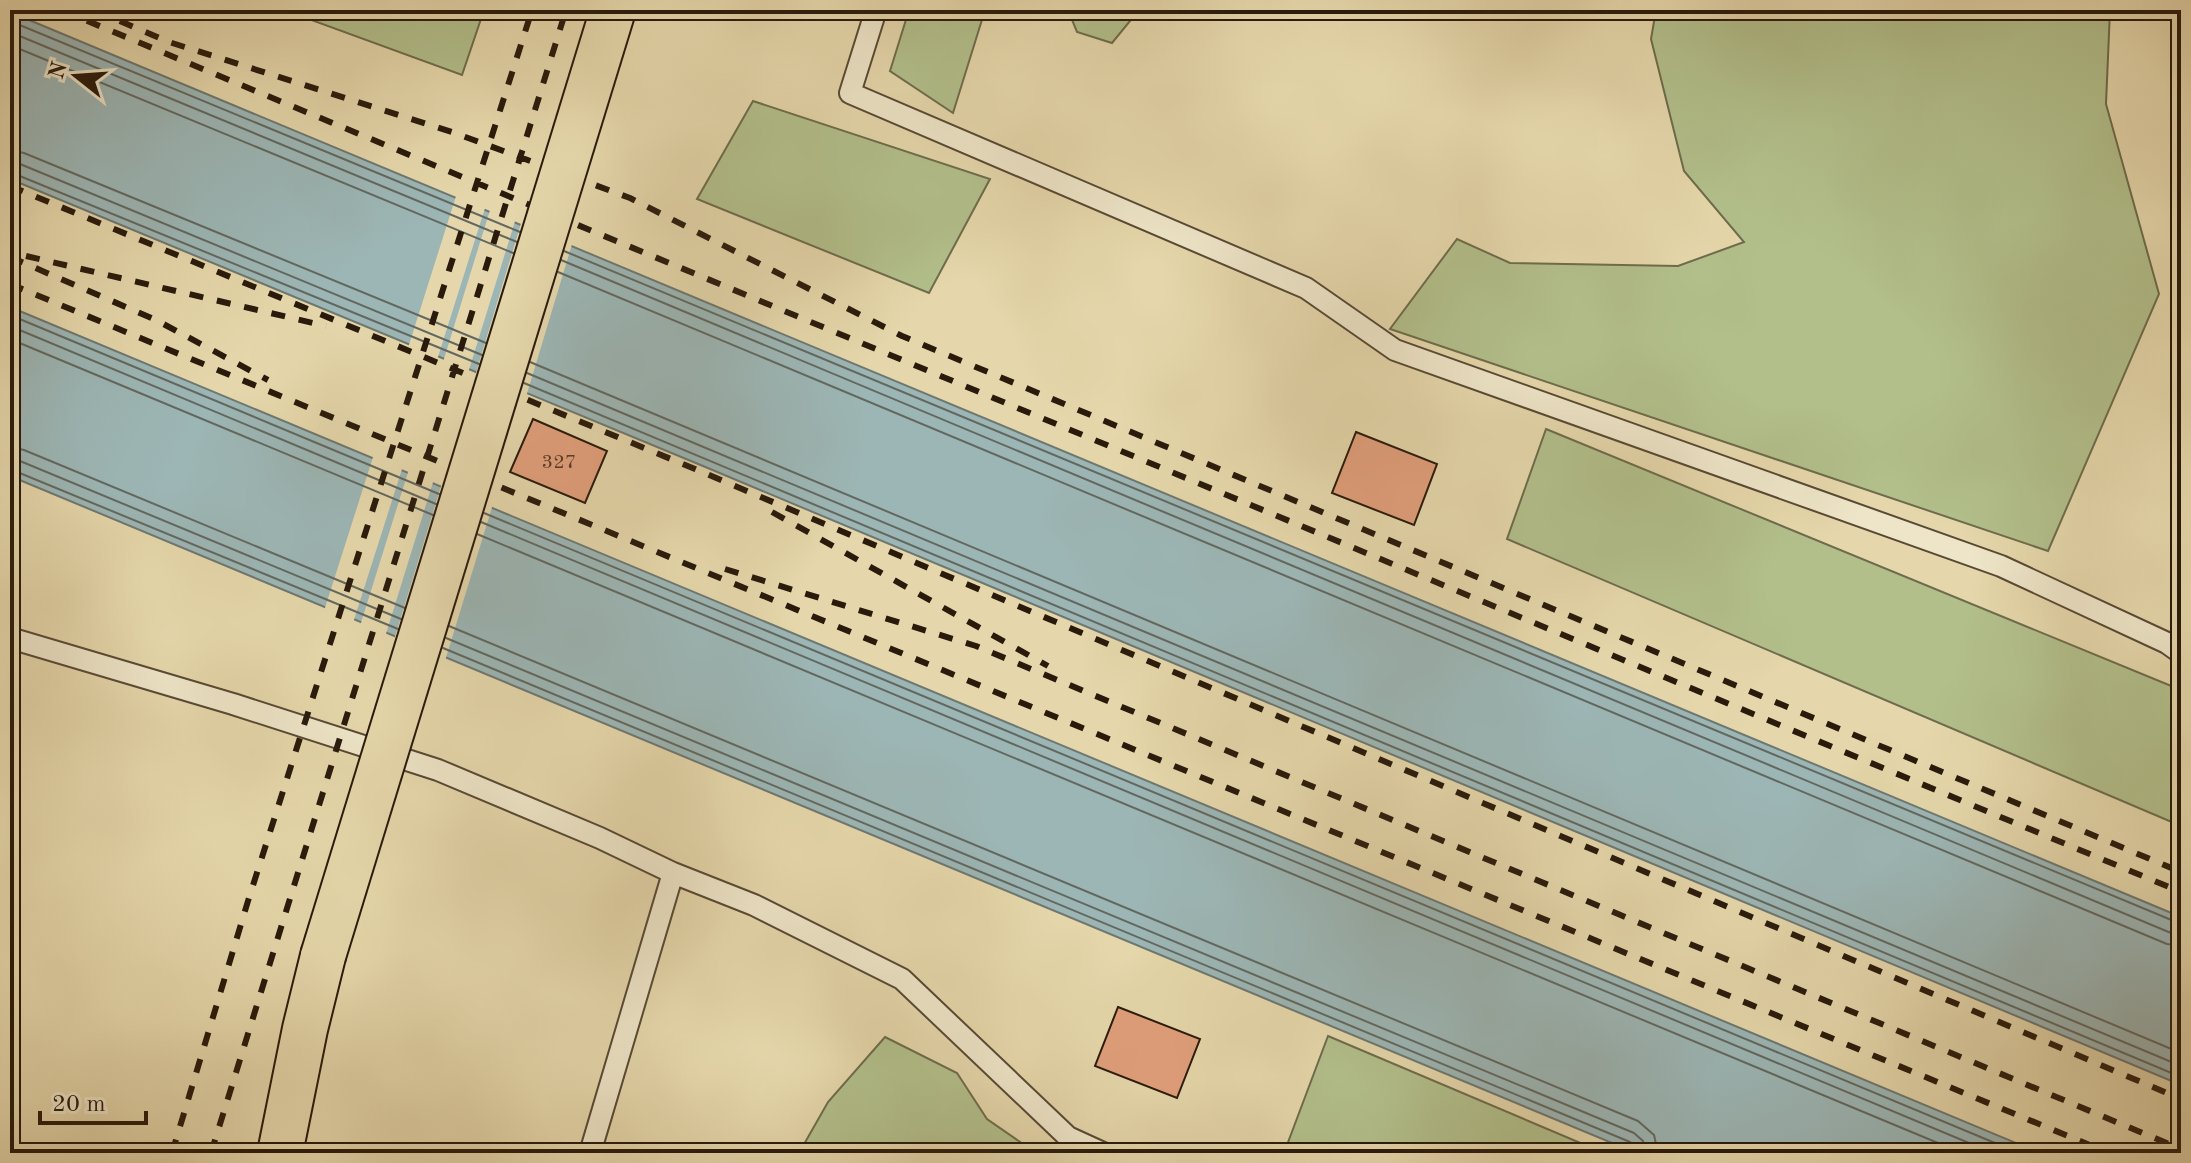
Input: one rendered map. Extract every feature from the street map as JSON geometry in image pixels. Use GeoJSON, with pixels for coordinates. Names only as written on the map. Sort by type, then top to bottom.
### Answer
{"type":"FeatureCollection","features":[{"type":"Feature","properties":{"kind":"main road"},"geometry":{"type":"LineString","coordinates":[[280,1153],[323,956],[613,10]]}},
{"type":"Feature","properties":{"kind":"lane"},"geometry":{"type":"LineString","coordinates":[[876,10],[850,93],[1306,288],[1395,350],[2001,566],[2167,643],[2181,653]]}},
{"type":"Feature","properties":{"kind":"lane"},"geometry":{"type":"LineString","coordinates":[[10,638],[233,704],[438,770],[754,905],[902,979],[1068,1137],[1103,1153]]}},
{"type":"Feature","properties":{"kind":"lane"},"geometry":{"type":"LineString","coordinates":[[590,1153],[673,873]]}},
{"type":"Feature","properties":{"kind":"green space"},"geometry":{"type":"Polygon","coordinates":[[[305,10],[484,10],[462,75],[303,17],[305,10]]]}},
{"type":"Feature","properties":{"kind":"green space"},"geometry":{"type":"Polygon","coordinates":[[[909,10],[985,10],[953,113],[890,71],[909,10]]]}},
{"type":"Feature","properties":{"kind":"green space"},"geometry":{"type":"Polygon","coordinates":[[[1068,10],[1139,10],[1112,43],[1077,32],[1068,10]]]}},
{"type":"Feature","properties":{"kind":"green space"},"geometry":{"type":"Polygon","coordinates":[[[1656,10],[2110,10],[2106,104],[2159,294],[2048,551],[1390,329],[1457,239],[1510,263],[1678,266],[1744,242],[1684,171],[1651,39],[1656,10]]]}},
{"type":"Feature","properties":{"kind":"green space"},"geometry":{"type":"Polygon","coordinates":[[[753,101],[990,179],[929,293],[697,199],[753,101]]]}},
{"type":"Feature","properties":{"kind":"green space"},"geometry":{"type":"Polygon","coordinates":[[[1546,429],[2181,690],[2181,826],[1507,539],[1546,429]]]}},
{"type":"Feature","properties":{"kind":"green space"},"geometry":{"type":"Polygon","coordinates":[[[1328,1036],[1604,1153],[1284,1153],[1328,1036]]]}},
{"type":"Feature","properties":{"kind":"green space"},"geometry":{"type":"Polygon","coordinates":[[[885,1037],[957,1073],[987,1119],[1036,1153],[799,1153],[828,1102],[885,1037]]]}},
{"type":"Feature","properties":{"kind":"water"},"geometry":{"type":"Polygon","coordinates":[[[10,12],[2181,917],[2181,1085],[10,179],[10,12]]]}},
{"type":"Feature","properties":{"kind":"water"},"geometry":{"type":"Polygon","coordinates":[[[10,307],[2040,1153],[1636,1153],[10,476],[10,307]]]}},
{"type":"Feature","properties":{"kind":"pier"},"geometry":{"type":"Polygon","coordinates":[[[457,193],[486,205],[437,360],[408,348],[457,193]]]}},
{"type":"Feature","properties":{"kind":"pier"},"geometry":{"type":"Polygon","coordinates":[[[491,207],[516,218],[468,373],[443,362],[491,207]]]}},
{"type":"Feature","properties":{"kind":"pier"},"geometry":{"type":"Polygon","coordinates":[[[522,220],[573,241],[526,397],[475,376],[522,220]]]}},
{"type":"Feature","properties":{"kind":"pier"},"geometry":{"type":"Polygon","coordinates":[[[374,454],[403,466],[353,623],[324,611],[374,454]]]}},
{"type":"Feature","properties":{"kind":"pier"},"geometry":{"type":"Polygon","coordinates":[[[409,469],[434,479],[385,637],[360,626],[409,469]]]}},
{"type":"Feature","properties":{"kind":"pier"},"geometry":{"type":"Polygon","coordinates":[[[442,483],[493,504],[445,661],[394,640],[442,483]]]}},
{"type":"Feature","properties":{"kind":"building"},"geometry":{"type":"Polygon","coordinates":[[[145,10],[169,10],[165,19],[145,10]]]}},
{"type":"Feature","properties":{"kind":"building"},"geometry":{"type":"Polygon","coordinates":[[[533,419],[607,451],[585,503],[510,472],[533,419]]]}},
{"type":"Feature","properties":{"kind":"building"},"geometry":{"type":"Polygon","coordinates":[[[1356,432],[1437,464],[1414,525],[1332,493],[1356,432]]]}},
{"type":"Feature","properties":{"kind":"building"},"geometry":{"type":"Polygon","coordinates":[[[1118,1007],[1200,1039],[1177,1098],[1095,1066],[1118,1007]]]}},
{"type":"Feature","properties":{"kind":"railway"},"geometry":{"type":"LineString","coordinates":[[61,10],[2181,892]]}},
{"type":"Feature","properties":{"kind":"railway"},"geometry":{"type":"LineString","coordinates":[[94,10],[169,42],[452,132],[630,198],[902,336],[2181,872]]}},
{"type":"Feature","properties":{"kind":"railway"},"geometry":{"type":"LineString","coordinates":[[172,1153],[248,901],[532,10]]}},
{"type":"Feature","properties":{"kind":"railway"},"geometry":{"type":"LineString","coordinates":[[211,1153],[566,10]]}},
{"type":"Feature","properties":{"kind":"railway"},"geometry":{"type":"LineString","coordinates":[[10,186],[695,469],[2181,1099]]}},
{"type":"Feature","properties":{"kind":"railway"},"geometry":{"type":"LineString","coordinates":[[26,256],[326,326]]}},
{"type":"Feature","properties":{"kind":"railway"},"geometry":{"type":"LineString","coordinates":[[10,257],[156,320],[268,380]]}},
{"type":"Feature","properties":{"kind":"railway"},"geometry":{"type":"LineString","coordinates":[[10,284],[2109,1153]]}},
{"type":"Feature","properties":{"kind":"railway"},"geometry":{"type":"LineString","coordinates":[[772,512],[1048,666]]}},
{"type":"Feature","properties":{"kind":"railway"},"geometry":{"type":"LineString","coordinates":[[725,569],[976,646],[2181,1149]]}}]}
